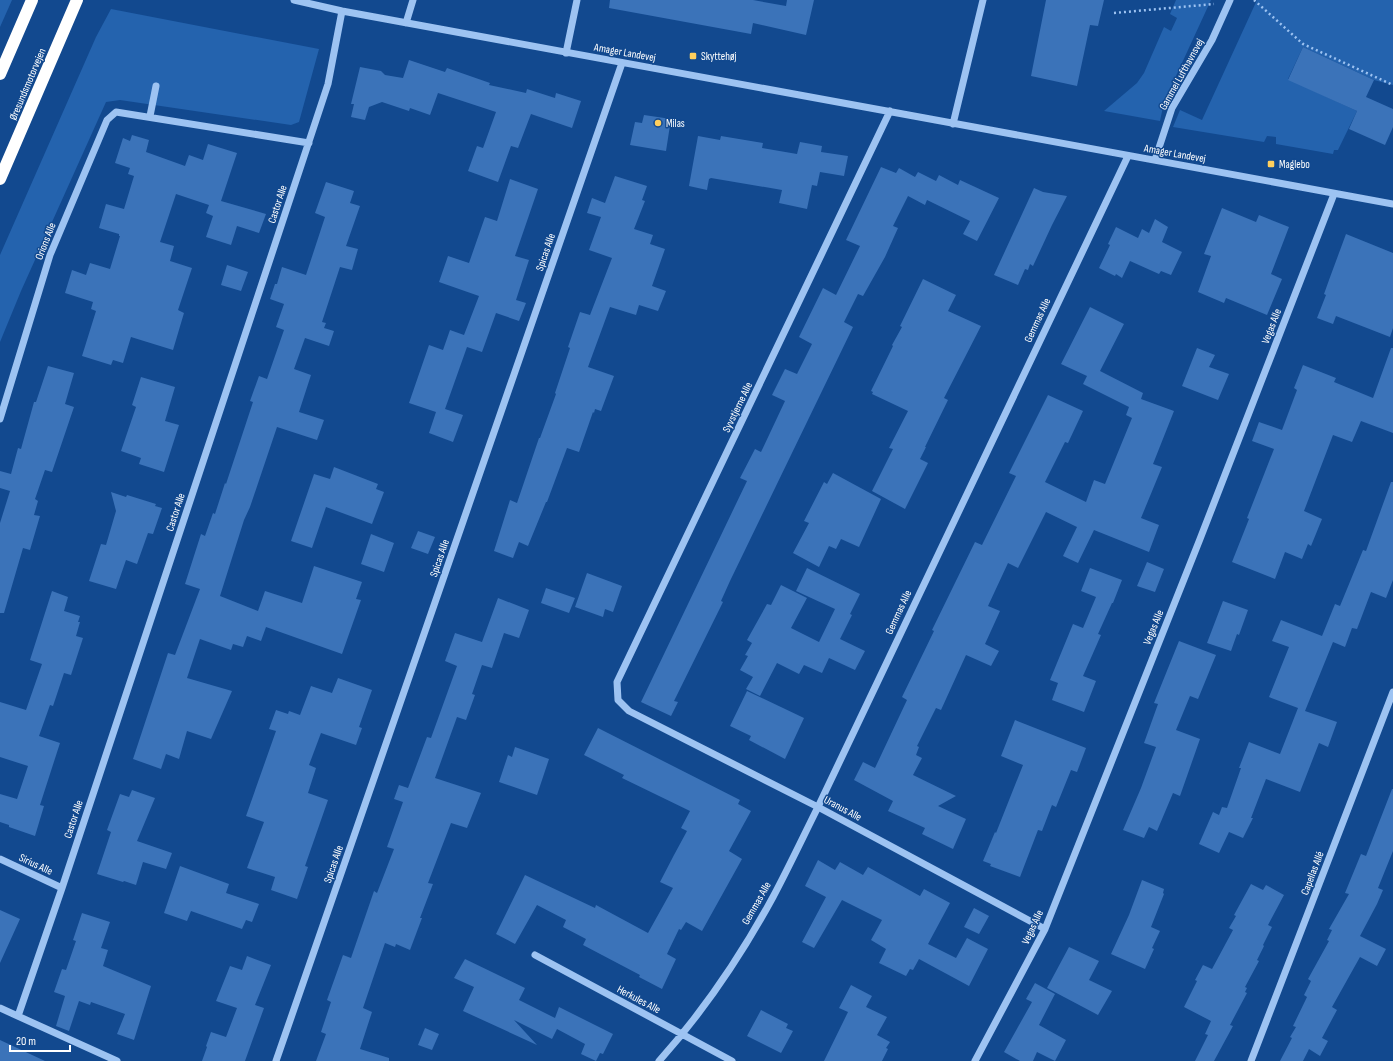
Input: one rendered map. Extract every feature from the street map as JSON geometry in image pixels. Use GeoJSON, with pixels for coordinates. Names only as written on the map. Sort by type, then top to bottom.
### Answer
{"type":"FeatureCollection","features":[{"type":"Feature","properties":{"kind":"highway"},"geometry":{"type":"LineString","coordinates":[[0,74],[32,0]]}},
{"type":"Feature","properties":{"kind":"highway","name":"Øresundsmotorvejen"},"geometry":{"type":"LineString","coordinates":[[0,179],[78,0]]}},
{"type":"Feature","properties":{"kind":"street","name":"Amager Landevej"},"geometry":{"type":"LineString","coordinates":[[294,0],[342,11],[566,53],[1393,204]]}},
{"type":"Feature","properties":{"kind":"street"},"geometry":{"type":"LineString","coordinates":[[406,23],[413,0]]}},
{"type":"Feature","properties":{"kind":"street"},"geometry":{"type":"LineString","coordinates":[[566,53],[577,0]]}},
{"type":"Feature","properties":{"kind":"street"},"geometry":{"type":"LineString","coordinates":[[953,124],[984,0]]}},
{"type":"Feature","properties":{"kind":"street","name":"Gammel Lufthavnsvej"},"geometry":{"type":"LineString","coordinates":[[1155,160],[1172,108],[1212,40],[1230,2]]}},
{"type":"Feature","properties":{"kind":"street","name":"Castor Alle"},"geometry":{"type":"LineString","coordinates":[[18,1016],[62,888],[309,143],[328,84],[342,11]]}},
{"type":"Feature","properties":{"kind":"street","name":"Spicas Alle"},"geometry":{"type":"LineString","coordinates":[[276,1061],[622,63]]}},
{"type":"Feature","properties":{"kind":"street"},"geometry":{"type":"LineString","coordinates":[[150,116],[156,86]]}},
{"type":"Feature","properties":{"kind":"street","name":"Syvstjerne Alle"},"geometry":{"type":"LineString","coordinates":[[629,711],[618,700],[617,682],[890,111]]}},
{"type":"Feature","properties":{"kind":"street","name":"Orions Alle"},"geometry":{"type":"LineString","coordinates":[[0,418],[50,255],[107,120],[116,112],[150,116],[309,143]]}},
{"type":"Feature","properties":{"kind":"street","name":"Gemmas Alle"},"geometry":{"type":"LineString","coordinates":[[659,1061],[683,1035],[738,955],[773,896],[818,807],[1128,156]]}},
{"type":"Feature","properties":{"kind":"street","name":"Vegas Alle"},"geometry":{"type":"LineString","coordinates":[[975,1061],[1045,929],[1200,539],[1334,194]]}},
{"type":"Feature","properties":{"kind":"street","name":"Capellas Allé"},"geometry":{"type":"LineString","coordinates":[[1251,1061],[1393,692]]}},
{"type":"Feature","properties":{"kind":"street","name":"Uranus Alle"},"geometry":{"type":"LineString","coordinates":[[629,711],[818,807],[1045,929]]}},
{"type":"Feature","properties":{"kind":"street","name":"Sirius Alle"},"geometry":{"type":"LineString","coordinates":[[0,859],[62,888]]}},
{"type":"Feature","properties":{"kind":"street","name":"Herkules Alle"},"geometry":{"type":"LineString","coordinates":[[535,955],[732,1061]]}},
{"type":"Feature","properties":{"kind":"street"},"geometry":{"type":"LineString","coordinates":[[0,1008],[116,1061]]}},
{"type":"Feature","properties":{"kind":"path"},"geometry":{"type":"LineString","coordinates":[[1254,0],[1303,44],[1393,85]]}},
{"type":"Feature","properties":{"kind":"path"},"geometry":{"type":"LineString","coordinates":[[1114,13],[1230,2]]}},
{"type":"Feature","properties":{"kind":"shaded area"},"geometry":{"type":"Polygon","coordinates":[[[0,0],[12,0],[0,27],[0,0]]]}},
{"type":"Feature","properties":{"kind":"shaded area"},"geometry":{"type":"Polygon","coordinates":[[[1176,0],[1211,0],[1164,102],[1160,121],[1104,111],[1137,83],[1144,73],[1164,27],[1171,31],[1177,18],[1170,14],[1176,0]]]}},
{"type":"Feature","properties":{"kind":"shaded area"},"geometry":{"type":"Polygon","coordinates":[[[1257,0],[1393,0],[1393,85],[1374,80],[1303,47],[1288,79],[1357,111],[1338,150],[1334,150],[1333,154],[1276,144],[1276,137],[1267,136],[1264,142],[1173,127],[1180,110],[1202,120],[1257,0]]]}},
{"type":"Feature","properties":{"kind":"shaded area"},"geometry":{"type":"Polygon","coordinates":[[[111,9],[319,49],[299,122],[291,125],[120,100],[106,102],[21,291],[0,342],[0,255],[96,37],[111,9]]]}},
{"type":"Feature","properties":{"kind":"building"},"geometry":{"type":"Polygon","coordinates":[[[610,0],[753,0],[786,6],[787,0],[814,0],[806,35],[753,23],[751,34],[609,8],[610,0]]]}},
{"type":"Feature","properties":{"kind":"building"},"geometry":{"type":"Polygon","coordinates":[[[1046,0],[1104,0],[1098,26],[1090,25],[1077,86],[1031,76],[1046,0]]]}},
{"type":"Feature","properties":{"kind":"building"},"geometry":{"type":"Polygon","coordinates":[[[1303,47],[1374,80],[1366,97],[1393,109],[1393,127],[1385,145],[1349,129],[1357,111],[1288,80],[1303,47]]]}},
{"type":"Feature","properties":{"kind":"building"},"geometry":{"type":"Polygon","coordinates":[[[409,60],[445,72],[447,68],[490,83],[489,85],[526,93],[527,89],[555,98],[556,93],[581,101],[572,128],[531,114],[518,148],[511,146],[498,182],[468,171],[477,146],[483,148],[496,112],[438,93],[430,115],[410,108],[409,111],[382,102],[369,107],[365,120],[351,117],[354,104],[351,104],[360,67],[381,71],[385,75],[403,78],[409,60]]]}},
{"type":"Feature","properties":{"kind":"building"},"geometry":{"type":"Polygon","coordinates":[[[644,115],[671,119],[666,151],[630,145],[635,122],[642,123],[644,115]]]}},
{"type":"Feature","properties":{"kind":"building"},"geometry":{"type":"Polygon","coordinates":[[[132,135],[149,140],[146,152],[185,166],[189,155],[203,160],[208,144],[237,153],[221,201],[266,214],[259,233],[237,226],[231,245],[206,237],[213,216],[206,213],[209,205],[176,194],[160,242],[174,246],[170,261],[192,268],[178,310],[184,313],[173,350],[131,337],[123,363],[113,360],[111,365],[82,356],[96,311],[91,309],[93,302],[65,293],[72,270],[86,275],[90,263],[110,269],[120,236],[119,234],[99,228],[106,204],[124,209],[134,176],[128,174],[130,168],[115,163],[123,138],[130,141],[132,135]]]}},
{"type":"Feature","properties":{"kind":"building"},"geometry":{"type":"Polygon","coordinates":[[[698,136],[720,140],[721,136],[763,143],[762,148],[797,154],[800,142],[822,146],[821,152],[848,156],[844,176],[820,172],[817,186],[812,185],[807,209],[779,203],[782,190],[711,178],[709,179],[707,190],[689,186],[698,136]]]}},
{"type":"Feature","properties":{"kind":"building"},"geometry":{"type":"Polygon","coordinates":[[[881,167],[896,173],[899,168],[915,177],[918,172],[936,181],[939,175],[958,185],[960,180],[999,198],[977,241],[963,234],[970,221],[927,200],[925,205],[908,196],[893,226],[898,228],[885,257],[863,296],[858,294],[844,322],[853,327],[730,581],[721,601],[723,602],[674,701],[678,702],[671,716],[641,702],[747,481],[740,478],[755,449],[761,452],[785,401],[772,395],[785,369],[797,374],[812,344],[799,337],[823,288],[836,295],[860,246],[846,240],[881,167]]]}},
{"type":"Feature","properties":{"kind":"building"},"geometry":{"type":"Polygon","coordinates":[[[615,176],[647,186],[642,200],[645,201],[634,229],[653,235],[650,244],[665,249],[652,286],[666,291],[658,311],[639,305],[636,315],[610,307],[588,367],[614,376],[601,411],[595,409],[594,413],[593,412],[579,452],[567,448],[547,502],[528,546],[519,542],[513,558],[494,551],[510,500],[517,503],[556,394],[555,393],[570,348],[568,347],[580,312],[590,315],[612,258],[589,250],[601,217],[587,213],[592,198],[605,203],[615,176]]]}},
{"type":"Feature","properties":{"kind":"building"},"geometry":{"type":"Polygon","coordinates":[[[510,179],[538,189],[515,256],[529,260],[516,300],[526,303],[519,321],[496,313],[482,352],[467,347],[445,409],[463,415],[453,442],[429,433],[436,412],[409,403],[429,345],[443,350],[450,330],[464,335],[479,296],[439,282],[448,256],[469,263],[485,217],[497,221],[510,179]]]}},
{"type":"Feature","properties":{"kind":"building"},"geometry":{"type":"Polygon","coordinates":[[[326,182],[354,191],[350,203],[360,206],[346,246],[358,249],[352,270],[340,267],[322,322],[326,323],[324,328],[334,331],[329,346],[305,338],[294,369],[311,375],[299,412],[324,420],[317,440],[277,427],[250,507],[244,520],[220,596],[258,611],[265,591],[302,603],[314,566],[362,582],[356,599],[361,600],[342,654],[266,627],[261,641],[247,636],[243,647],[233,644],[231,650],[200,639],[187,678],[232,691],[211,739],[187,731],[179,759],[166,754],[161,769],[133,759],[168,653],[175,655],[200,589],[185,584],[201,534],[205,536],[213,513],[215,514],[253,402],[250,401],[259,376],[267,379],[284,330],[276,327],[284,304],[270,299],[275,284],[277,284],[282,267],[306,275],[325,217],[315,213],[326,182]]]}},
{"type":"Feature","properties":{"kind":"building"},"geometry":{"type":"Polygon","coordinates":[[[1034,188],[1043,192],[1067,196],[1033,266],[1030,264],[1028,270],[1025,269],[1018,285],[994,275],[1034,188]]]}},
{"type":"Feature","properties":{"kind":"building"},"geometry":{"type":"Polygon","coordinates":[[[1222,208],[1256,222],[1259,215],[1289,227],[1271,274],[1282,279],[1267,315],[1226,298],[1224,303],[1198,292],[1211,256],[1204,254],[1222,208]]]}},
{"type":"Feature","properties":{"kind":"building"},"geometry":{"type":"Polygon","coordinates":[[[1155,219],[1168,227],[1162,242],[1182,252],[1171,275],[1161,271],[1159,274],[1130,261],[1122,278],[1116,274],[1115,276],[1099,268],[1110,245],[1108,244],[1116,227],[1138,238],[1142,229],[1149,233],[1155,219]]]}},
{"type":"Feature","properties":{"kind":"building"},"geometry":{"type":"Polygon","coordinates":[[[1346,234],[1393,253],[1393,328],[1390,337],[1336,316],[1333,324],[1317,318],[1326,295],[1324,294],[1346,234]]]}},
{"type":"Feature","properties":{"kind":"building"},"geometry":{"type":"Polygon","coordinates":[[[227,265],[248,272],[241,291],[221,285],[227,265]]]}},
{"type":"Feature","properties":{"kind":"building"},"geometry":{"type":"Polygon","coordinates":[[[923,279],[956,295],[948,311],[981,326],[944,398],[948,400],[920,459],[928,463],[905,509],[872,491],[893,449],[889,448],[908,411],[872,394],[873,392],[871,391],[923,279]]]}},
{"type":"Feature","properties":{"kind":"building"},"geometry":{"type":"Polygon","coordinates":[[[1090,307],[1124,324],[1100,371],[1143,393],[1141,399],[1174,411],[1153,464],[1162,467],[1141,518],[1159,525],[1149,552],[1094,530],[1078,563],[1063,556],[1077,527],[1046,512],[1018,568],[1008,563],[988,606],[1000,611],[985,644],[999,651],[991,666],[966,655],[941,710],[936,708],[917,746],[919,747],[916,755],[922,758],[913,775],[956,796],[938,806],[966,819],[953,849],[922,834],[925,828],[888,811],[893,801],[854,780],[863,762],[875,768],[907,700],[902,697],[934,631],[932,630],[975,542],[982,545],[1016,476],[1009,473],[1048,395],[1083,411],[1068,443],[1065,442],[1045,482],[1086,502],[1094,480],[1105,484],[1132,418],[1126,415],[1129,407],[1083,384],[1087,376],[1061,364],[1090,307]]]}},
{"type":"Feature","properties":{"kind":"building"},"geometry":{"type":"Polygon","coordinates":[[[1197,348],[1215,355],[1209,367],[1229,374],[1218,400],[1182,386],[1197,348]]]}},
{"type":"Feature","properties":{"kind":"building"},"geometry":{"type":"Polygon","coordinates":[[[1391,348],[1393,348],[1393,433],[1361,421],[1352,442],[1333,435],[1304,511],[1322,519],[1311,546],[1308,544],[1302,559],[1285,552],[1275,579],[1232,562],[1249,519],[1247,518],[1274,449],[1252,441],[1259,422],[1282,430],[1297,390],[1294,388],[1303,365],[1336,378],[1334,382],[1373,398],[1391,348]]]}},
{"type":"Feature","properties":{"kind":"building"},"geometry":{"type":"Polygon","coordinates":[[[48,366],[74,373],[65,404],[74,407],[52,472],[45,470],[35,499],[38,501],[34,515],[40,516],[30,550],[23,548],[4,613],[0,613],[0,523],[10,491],[0,488],[0,471],[11,474],[18,448],[21,449],[34,402],[36,402],[48,366]]]}},
{"type":"Feature","properties":{"kind":"building"},"geometry":{"type":"Polygon","coordinates":[[[141,377],[175,387],[165,421],[179,425],[164,472],[139,464],[141,458],[121,451],[136,407],[132,405],[141,377]]]}},
{"type":"Feature","properties":{"kind":"building"},"geometry":{"type":"Polygon","coordinates":[[[334,467],[378,484],[376,489],[384,492],[372,524],[326,507],[312,548],[291,541],[314,474],[330,479],[334,467]]]}},
{"type":"Feature","properties":{"kind":"building"},"geometry":{"type":"Polygon","coordinates":[[[833,473],[881,499],[859,547],[841,539],[836,549],[829,546],[819,567],[793,553],[809,523],[804,521],[824,482],[827,484],[833,473]]]}},
{"type":"Feature","properties":{"kind":"building"},"geometry":{"type":"Polygon","coordinates":[[[1391,482],[1393,482],[1393,580],[1386,598],[1371,592],[1357,629],[1352,628],[1345,647],[1333,642],[1305,711],[1337,722],[1328,747],[1319,743],[1300,792],[1266,779],[1251,818],[1253,818],[1243,838],[1229,832],[1219,853],[1199,844],[1213,812],[1219,815],[1222,807],[1227,808],[1241,768],[1239,768],[1249,742],[1280,754],[1298,708],[1269,697],[1289,647],[1272,641],[1281,620],[1322,636],[1335,604],[1340,606],[1363,550],[1366,551],[1391,482]]]}},
{"type":"Feature","properties":{"kind":"building"},"geometry":{"type":"Polygon","coordinates":[[[111,492],[126,497],[127,495],[156,504],[155,506],[162,508],[153,534],[148,533],[137,564],[126,560],[116,589],[89,581],[101,544],[106,545],[116,511],[111,492]]]}},
{"type":"Feature","properties":{"kind":"building"},"geometry":{"type":"Polygon","coordinates":[[[418,531],[435,537],[428,554],[411,548],[418,531]]]}},
{"type":"Feature","properties":{"kind":"building"},"geometry":{"type":"Polygon","coordinates":[[[371,534],[394,543],[384,572],[361,564],[371,534]]]}},
{"type":"Feature","properties":{"kind":"building"},"geometry":{"type":"Polygon","coordinates":[[[1147,562],[1164,569],[1155,592],[1137,586],[1147,562]]]}},
{"type":"Feature","properties":{"kind":"building"},"geometry":{"type":"Polygon","coordinates":[[[807,568],[860,594],[850,614],[852,615],[840,639],[865,651],[855,670],[829,658],[822,673],[804,665],[799,674],[777,663],[760,696],[746,689],[753,677],[740,670],[748,656],[745,655],[752,643],[747,640],[767,604],[771,605],[781,585],[807,598],[791,628],[819,642],[835,609],[796,591],[807,568]]]}},
{"type":"Feature","properties":{"kind":"building"},"geometry":{"type":"Polygon","coordinates":[[[1090,568],[1122,580],[1098,634],[1101,635],[1083,676],[1096,681],[1084,712],[1052,700],[1058,683],[1050,680],[1073,624],[1083,628],[1096,597],[1081,591],[1090,568]]]}},
{"type":"Feature","properties":{"kind":"building"},"geometry":{"type":"Polygon","coordinates":[[[587,573],[622,586],[613,612],[605,609],[603,617],[575,607],[587,573]]]}},
{"type":"Feature","properties":{"kind":"building"},"geometry":{"type":"Polygon","coordinates":[[[546,588],[575,598],[569,613],[541,603],[546,588]]]}},
{"type":"Feature","properties":{"kind":"building"},"geometry":{"type":"Polygon","coordinates":[[[52,591],[68,597],[64,611],[80,616],[76,636],[83,638],[71,675],[64,673],[53,706],[50,705],[39,736],[60,743],[40,805],[44,806],[35,836],[9,827],[9,825],[0,822],[0,794],[17,799],[28,766],[0,757],[0,702],[26,710],[42,664],[30,660],[52,591]]]}},
{"type":"Feature","properties":{"kind":"building"},"geometry":{"type":"Polygon","coordinates":[[[498,598],[529,610],[519,638],[504,633],[492,668],[482,665],[472,694],[475,695],[466,720],[457,717],[435,778],[481,793],[467,828],[451,823],[428,883],[433,884],[410,950],[396,944],[395,947],[385,943],[363,1008],[372,1012],[360,1049],[389,1058],[389,1061],[316,1061],[326,1034],[321,1032],[331,1002],[327,1000],[343,955],[351,958],[374,891],[377,893],[394,849],[387,847],[403,802],[394,799],[399,785],[408,788],[427,737],[431,738],[457,666],[445,661],[455,633],[482,642],[498,598]]]}},
{"type":"Feature","properties":{"kind":"building"},"geometry":{"type":"Polygon","coordinates":[[[1223,601],[1248,610],[1239,635],[1237,634],[1231,651],[1207,643],[1223,601]]]}},
{"type":"Feature","properties":{"kind":"building"},"geometry":{"type":"Polygon","coordinates":[[[1179,641],[1216,655],[1198,699],[1190,696],[1176,730],[1200,739],[1180,796],[1173,793],[1157,831],[1149,827],[1144,838],[1123,830],[1141,788],[1156,747],[1144,743],[1158,704],[1154,703],[1179,641]]]}},
{"type":"Feature","properties":{"kind":"building"},"geometry":{"type":"Polygon","coordinates":[[[338,678],[372,690],[359,727],[362,728],[356,745],[321,733],[309,765],[316,768],[308,793],[328,800],[305,866],[308,867],[297,899],[271,890],[275,877],[247,868],[264,822],[246,816],[276,731],[269,729],[276,710],[288,714],[289,711],[300,715],[311,686],[332,693],[338,678]]]}},
{"type":"Feature","properties":{"kind":"building"},"geometry":{"type":"Polygon","coordinates":[[[747,691],[804,718],[785,759],[749,740],[751,736],[730,726],[747,691]]]}},
{"type":"Feature","properties":{"kind":"building"},"geometry":{"type":"Polygon","coordinates":[[[1015,720],[1086,748],[1077,772],[1071,770],[1056,807],[1052,805],[1042,831],[1038,830],[1020,877],[990,866],[991,864],[983,861],[995,832],[996,833],[1023,765],[1001,756],[1015,720]]]}},
{"type":"Feature","properties":{"kind":"building"},"geometry":{"type":"Polygon","coordinates":[[[598,728],[740,800],[738,804],[751,811],[729,851],[742,859],[702,931],[686,922],[681,930],[679,929],[667,954],[676,959],[662,989],[639,977],[640,975],[583,945],[586,939],[563,927],[566,920],[537,905],[515,944],[496,934],[525,875],[595,908],[596,905],[648,933],[673,888],[660,882],[687,831],[681,828],[690,811],[622,778],[624,775],[584,755],[598,728]]]}},
{"type":"Feature","properties":{"kind":"building"},"geometry":{"type":"Polygon","coordinates":[[[515,747],[549,759],[537,795],[499,782],[508,755],[512,757],[515,747]]]}},
{"type":"Feature","properties":{"kind":"building"},"geometry":{"type":"Polygon","coordinates":[[[1392,789],[1393,851],[1378,888],[1383,890],[1360,936],[1386,949],[1377,966],[1360,957],[1332,1007],[1337,1010],[1322,1038],[1328,1041],[1320,1056],[1309,1049],[1303,1061],[1280,1061],[1292,1038],[1290,1037],[1296,1027],[1293,1026],[1307,997],[1304,995],[1311,981],[1308,979],[1329,941],[1327,940],[1332,930],[1329,929],[1349,894],[1345,893],[1361,854],[1366,856],[1392,789]]]}},
{"type":"Feature","properties":{"kind":"building"},"geometry":{"type":"Polygon","coordinates":[[[132,790],[155,798],[137,841],[172,853],[166,869],[143,862],[136,885],[97,874],[111,832],[107,830],[120,794],[129,797],[132,790]]]}},
{"type":"Feature","properties":{"kind":"building"},"geometry":{"type":"Polygon","coordinates":[[[818,860],[835,870],[840,862],[863,875],[868,867],[920,896],[924,889],[950,903],[928,944],[956,958],[967,938],[988,949],[969,986],[919,959],[913,970],[910,969],[906,976],[879,963],[886,949],[871,940],[882,920],[842,900],[814,948],[802,942],[826,897],[805,886],[818,860]]]}},
{"type":"Feature","properties":{"kind":"building"},"geometry":{"type":"Polygon","coordinates":[[[180,866],[229,884],[226,893],[259,904],[252,922],[246,920],[242,929],[191,911],[187,921],[164,913],[180,866]]]}},
{"type":"Feature","properties":{"kind":"building"},"geometry":{"type":"Polygon","coordinates":[[[1142,880],[1164,889],[1164,894],[1151,927],[1160,931],[1145,969],[1111,954],[1129,915],[1142,880]]]}},
{"type":"Feature","properties":{"kind":"building"},"geometry":{"type":"Polygon","coordinates":[[[1251,884],[1263,890],[1266,885],[1284,895],[1268,925],[1272,927],[1257,960],[1259,961],[1245,987],[1247,988],[1245,992],[1247,993],[1230,1025],[1233,1026],[1214,1061],[1195,1061],[1208,1035],[1205,1034],[1211,1021],[1184,1007],[1203,965],[1212,969],[1233,930],[1229,928],[1236,916],[1234,915],[1251,884]]]}},
{"type":"Feature","properties":{"kind":"building"},"geometry":{"type":"Polygon","coordinates":[[[974,908],[989,916],[979,934],[964,927],[974,908]]]}},
{"type":"Feature","properties":{"kind":"building"},"geometry":{"type":"Polygon","coordinates":[[[0,910],[20,919],[0,963],[0,910]]]}},
{"type":"Feature","properties":{"kind":"building"},"geometry":{"type":"Polygon","coordinates":[[[82,913],[110,922],[101,948],[108,950],[103,966],[151,986],[134,1040],[117,1034],[125,1014],[91,1002],[90,1005],[79,1001],[69,1031],[56,1026],[65,996],[54,992],[62,969],[66,970],[76,941],[73,940],[82,913]]]}},
{"type":"Feature","properties":{"kind":"building"},"geometry":{"type":"Polygon","coordinates":[[[1069,947],[1099,961],[1089,980],[1112,991],[1098,1015],[1047,988],[1069,947]]]}},
{"type":"Feature","properties":{"kind":"building"},"geometry":{"type":"Polygon","coordinates":[[[247,956],[271,965],[255,1005],[264,1008],[245,1061],[202,1061],[211,1032],[226,1037],[237,1008],[216,1001],[230,966],[242,970],[247,956]]]}},
{"type":"Feature","properties":{"kind":"building"},"geometry":{"type":"Polygon","coordinates":[[[465,959],[525,988],[519,1000],[555,1018],[559,1007],[613,1034],[603,1054],[600,1053],[596,1061],[581,1054],[585,1044],[557,1029],[552,1039],[514,1020],[537,1045],[463,1011],[474,987],[454,978],[465,959]]]}},
{"type":"Feature","properties":{"kind":"building"},"geometry":{"type":"Polygon","coordinates":[[[1035,983],[1055,994],[1039,1025],[1066,1040],[1055,1061],[1037,1052],[1033,1061],[1020,1061],[1004,1052],[1032,1002],[1026,999],[1035,983]]]}},
{"type":"Feature","properties":{"kind":"building"},"geometry":{"type":"Polygon","coordinates":[[[851,985],[872,996],[866,1007],[887,1017],[877,1035],[890,1042],[886,1048],[888,1049],[882,1061],[824,1061],[848,1012],[839,1008],[851,985]]]}},
{"type":"Feature","properties":{"kind":"building"},"geometry":{"type":"Polygon","coordinates":[[[761,1010],[788,1024],[786,1028],[793,1031],[781,1053],[747,1036],[761,1010]]]}},
{"type":"Feature","properties":{"kind":"building"},"geometry":{"type":"Polygon","coordinates":[[[425,1028],[439,1034],[432,1050],[418,1045],[425,1028]]]}},
{"type":"Feature","properties":{"kind":"building"},"geometry":{"type":"Polygon","coordinates":[[[0,1040],[45,1061],[0,1061],[0,1040]]]}},
{"type":"Feature","properties":{"kind":"place","name":"Skyttehøj"},"geometry":{"type":"Point","coordinates":[693,56]}},
{"type":"Feature","properties":{"kind":"place","name":"Milas"},"geometry":{"type":"Point","coordinates":[658,123]}},
{"type":"Feature","properties":{"kind":"place","name":"Maglebo"},"geometry":{"type":"Point","coordinates":[1271,164]}}]}
